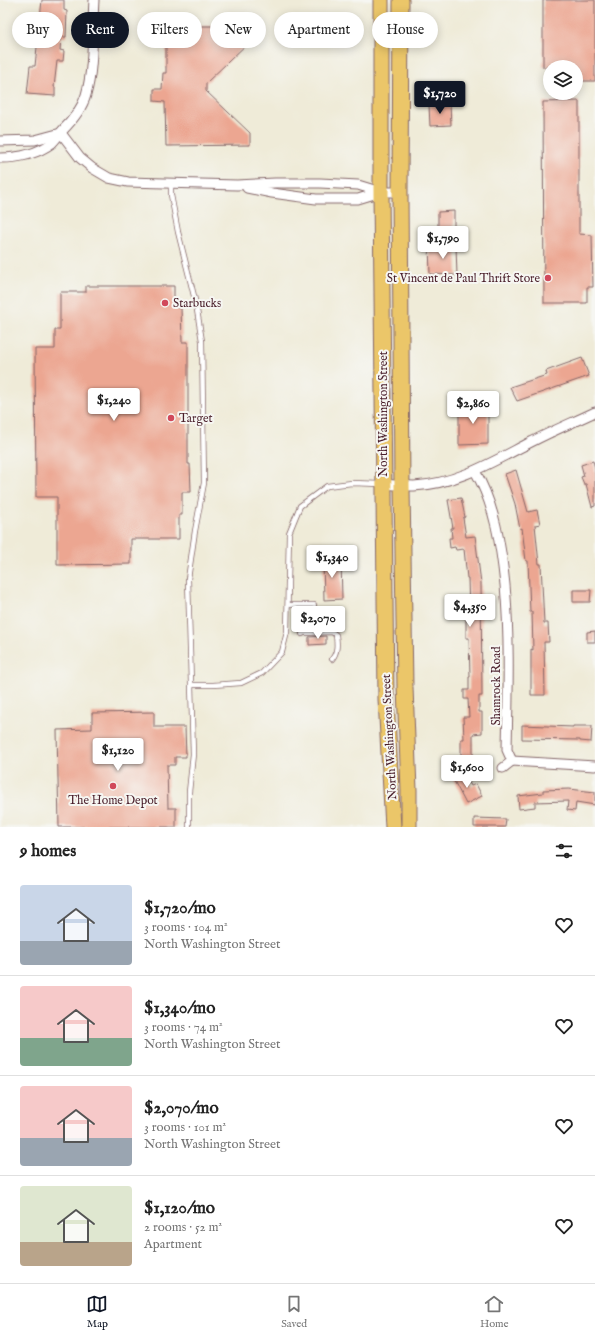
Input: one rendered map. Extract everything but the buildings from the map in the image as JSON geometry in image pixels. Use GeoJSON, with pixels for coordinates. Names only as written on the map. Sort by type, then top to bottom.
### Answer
{"type":"FeatureCollection","features":[{"type":"Feature","properties":{"kind":"main road","name":"North Washington Street"},"geometry":{"type":"LineString","coordinates":[[382,0],[381,192],[386,699],[393,827]]}},
{"type":"Feature","properties":{"kind":"main road","name":"North Washington Street"},"geometry":{"type":"LineString","coordinates":[[401,0],[400,192],[402,486],[408,827]]}},
{"type":"Feature","properties":{"kind":"street"},"geometry":{"type":"LineString","coordinates":[[93,12],[94,0]]}},
{"type":"Feature","properties":{"kind":"street"},"geometry":{"type":"LineString","coordinates":[[0,158],[28,155],[53,142],[74,119],[86,96],[89,78],[91,48]]}},
{"type":"Feature","properties":{"kind":"street"},"geometry":{"type":"LineString","coordinates":[[0,141],[35,140],[61,133]]}},
{"type":"Feature","properties":{"kind":"street"},"geometry":{"type":"LineString","coordinates":[[61,133],[80,158],[92,168],[109,178],[128,182],[238,185],[320,183],[358,185],[381,192]]}},
{"type":"Feature","properties":{"kind":"street"},"geometry":{"type":"LineString","coordinates":[[238,185],[272,193],[316,199],[358,199],[381,192],[400,192]]}},
{"type":"Feature","properties":{"kind":"street"},"geometry":{"type":"LineString","coordinates":[[384,484],[402,486],[427,485],[475,471],[546,434],[595,412]]}},
{"type":"Feature","properties":{"kind":"street","name":"Shamrock Road"},"geometry":{"type":"LineString","coordinates":[[475,471],[487,496],[498,532],[503,562],[508,650],[507,750],[512,761]]}},
{"type":"Feature","properties":{"kind":"street"},"geometry":{"type":"LineString","coordinates":[[503,768],[512,761],[595,766]]}},
{"type":"Feature","properties":{"kind":"lane"},"geometry":{"type":"LineString","coordinates":[[171,184],[171,195],[178,232],[196,304],[202,342],[204,483],[188,579],[193,754],[189,792],[189,827]]}},
{"type":"Feature","properties":{"kind":"lane"},"geometry":{"type":"LineString","coordinates":[[191,685],[241,683],[262,673],[282,652],[287,632],[290,534],[300,506],[327,486],[352,483],[384,484]]}},
{"type":"Feature","properties":{"kind":"lane"},"geometry":{"type":"LineString","coordinates":[[288,605],[314,605]]}},
{"type":"Feature","properties":{"kind":"lane"},"geometry":{"type":"LineString","coordinates":[[302,634],[332,632],[336,635],[337,644],[335,655],[332,659]]}},
{"type":"Feature","properties":{"kind":"place","name":"St Vincent de Paul Thrift Store"},"geometry":{"type":"Point","coordinates":[548,278]}},
{"type":"Feature","properties":{"kind":"place","name":"Starbucks"},"geometry":{"type":"Point","coordinates":[165,303]}},
{"type":"Feature","properties":{"kind":"place","name":"Target"},"geometry":{"type":"Point","coordinates":[171,418]}},
{"type":"Feature","properties":{"kind":"place","name":"The Home Depot"},"geometry":{"type":"Point","coordinates":[113,786]}}]}
